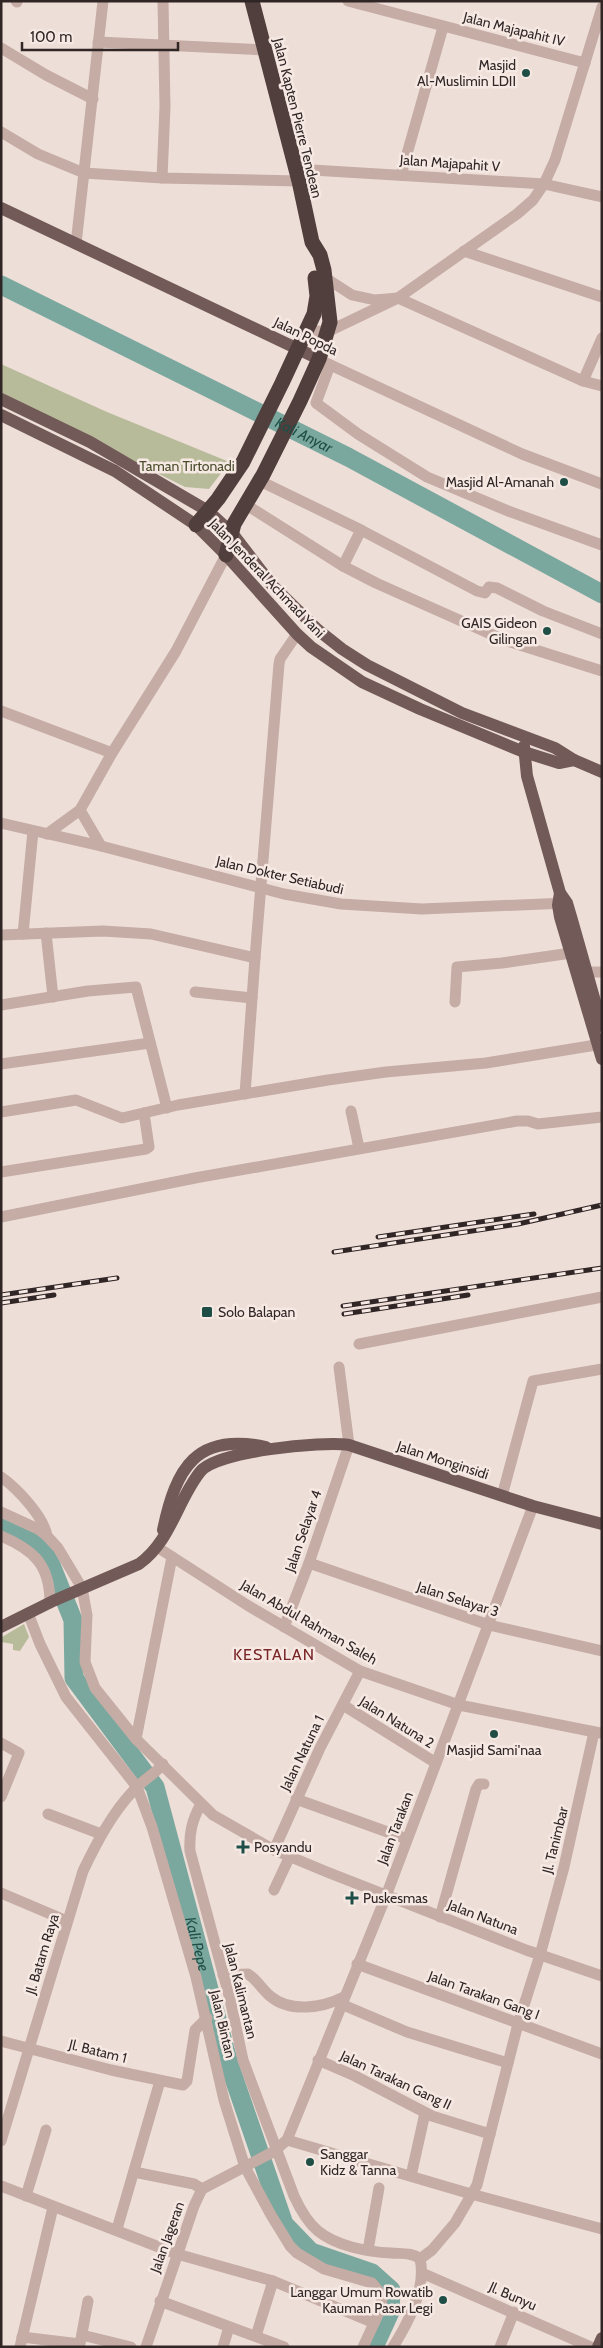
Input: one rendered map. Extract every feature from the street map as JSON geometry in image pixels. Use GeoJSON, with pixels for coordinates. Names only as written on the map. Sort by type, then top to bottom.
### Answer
{"type":"FeatureCollection","features":[{"type":"Feature","properties":{"kind":"highway","name":"Jalan Kapten Pierre Tendean"},"geometry":{"type":"LineString","coordinates":[[226,555],[232,533],[246,504],[262,478],[300,401],[324,362],[330,311],[320,275],[310,255],[312,242],[297,175],[252,1]]}},
{"type":"Feature","properties":{"kind":"highway","name":"Jalan Kapten Pierre Tendean"},"geometry":{"type":"LineString","coordinates":[[196,525],[243,462],[307,330],[316,305],[320,275]]}},
{"type":"Feature","properties":{"kind":"main road","name":"Jalan Popda"},"geometry":{"type":"LineString","coordinates":[[1,208],[324,362]]}},
{"type":"Feature","properties":{"kind":"main road","name":"Jalan Jenderal Achmad Yani"},"geometry":{"type":"LineString","coordinates":[[1,399],[90,442],[208,511],[232,533],[279,591],[318,630],[342,649],[421,693],[462,713],[561,751],[574,760],[602,772]]}},
{"type":"Feature","properties":{"kind":"main road","name":"Jalan Jenderal Achmad Yani"},"geometry":{"type":"LineString","coordinates":[[1,415],[115,471],[196,525],[226,555],[244,578],[296,634],[310,647],[362,682],[420,710],[524,752],[559,763],[574,760]]}},
{"type":"Feature","properties":{"kind":"main road"},"geometry":{"type":"LineString","coordinates":[[244,578],[258,566]]}},
{"type":"Feature","properties":{"kind":"main road"},"geometry":{"type":"LineString","coordinates":[[525,736],[524,752],[527,776],[582,972],[602,1059]]}},
{"type":"Feature","properties":{"kind":"main road"},"geometry":{"type":"LineString","coordinates":[[561,900],[571,953],[582,972],[602,1026]]}},
{"type":"Feature","properties":{"kind":"main road","name":"Jalan Monginsidi"},"geometry":{"type":"LineString","coordinates":[[188,1464],[199,1453],[216,1446],[246,1444],[273,1448]]}},
{"type":"Feature","properties":{"kind":"main road","name":"Jalan Monginsidi"},"geometry":{"type":"LineString","coordinates":[[201,1471],[216,1460],[273,1448],[326,1444],[349,1445],[533,1506],[602,1524]]}},
{"type":"Feature","properties":{"kind":"main road"},"geometry":{"type":"LineString","coordinates":[[1,1627],[51,1602],[133,1567],[144,1560],[159,1544],[201,1471],[188,1464],[168,1510],[159,1544]]}},
{"type":"Feature","properties":{"kind":"main road"},"geometry":{"type":"LineString","coordinates":[[598,2347],[602,2338]]}},
{"type":"Feature","properties":{"kind":"street"},"geometry":{"type":"LineString","coordinates":[[76,244],[103,1]]}},
{"type":"Feature","properties":{"kind":"street"},"geometry":{"type":"LineString","coordinates":[[162,178],[166,46],[163,1]]}},
{"type":"Feature","properties":{"kind":"street","name":"Jalan Majapahit IV"},"geometry":{"type":"LineString","coordinates":[[348,1],[585,63]]}},
{"type":"Feature","properties":{"kind":"street"},"geometry":{"type":"LineString","coordinates":[[307,330],[327,332],[398,298],[517,214],[533,200],[544,184],[555,160],[585,63],[602,6],[594,1]]}},
{"type":"Feature","properties":{"kind":"street"},"geometry":{"type":"LineString","coordinates":[[401,175],[444,27]]}},
{"type":"Feature","properties":{"kind":"street"},"geometry":{"type":"LineString","coordinates":[[98,42],[265,50]]}},
{"type":"Feature","properties":{"kind":"street"},"geometry":{"type":"LineString","coordinates":[[1,48],[46,75],[93,99]]}},
{"type":"Feature","properties":{"kind":"street","name":"Jalan Majapahit V"},"geometry":{"type":"LineString","coordinates":[[1,132],[38,154],[84,173],[162,178],[401,175],[544,184],[602,197]]}},
{"type":"Feature","properties":{"kind":"street"},"geometry":{"type":"LineString","coordinates":[[464,251],[602,297]]}},
{"type":"Feature","properties":{"kind":"street"},"geometry":{"type":"LineString","coordinates":[[320,275],[352,294],[374,300],[398,298],[583,381],[602,386]]}},
{"type":"Feature","properties":{"kind":"street"},"geometry":{"type":"LineString","coordinates":[[583,381],[602,338]]}},
{"type":"Feature","properties":{"kind":"street"},"geometry":{"type":"LineString","coordinates":[[324,362],[316,403],[320,408],[358,434],[427,477],[508,511],[602,546]]}},
{"type":"Feature","properties":{"kind":"street","name":"Jalan Popda"},"geometry":{"type":"LineString","coordinates":[[324,362],[514,451],[602,484]]}},
{"type":"Feature","properties":{"kind":"street"},"geometry":{"type":"LineString","coordinates":[[262,478],[477,591],[485,593],[489,587],[497,588],[543,611],[602,634]]}},
{"type":"Feature","properties":{"kind":"street"},"geometry":{"type":"LineString","coordinates":[[246,504],[343,566],[376,583],[494,636],[602,671]]}},
{"type":"Feature","properties":{"kind":"street"},"geometry":{"type":"LineString","coordinates":[[343,566],[361,530]]}},
{"type":"Feature","properties":{"kind":"street"},"geometry":{"type":"LineString","coordinates":[[46,834],[80,810],[112,753],[180,644],[226,555]]}},
{"type":"Feature","properties":{"kind":"street"},"geometry":{"type":"LineString","coordinates":[[245,1094],[279,664],[280,659],[296,634]]}},
{"type":"Feature","properties":{"kind":"street"},"geometry":{"type":"LineString","coordinates":[[1,711],[112,753]]}},
{"type":"Feature","properties":{"kind":"street"},"geometry":{"type":"LineString","coordinates":[[80,810],[101,846]]}},
{"type":"Feature","properties":{"kind":"street","name":"Jalan Dokter Setiabudi"},"geometry":{"type":"LineString","coordinates":[[1,823],[101,846],[261,888],[341,904],[386,908],[561,900]]}},
{"type":"Feature","properties":{"kind":"street"},"geometry":{"type":"LineString","coordinates":[[23,934],[33,831]]}},
{"type":"Feature","properties":{"kind":"street"},"geometry":{"type":"LineString","coordinates":[[1,935],[103,931],[150,934],[255,958]]}},
{"type":"Feature","properties":{"kind":"street"},"geometry":{"type":"LineString","coordinates":[[46,933],[53,997]]}},
{"type":"Feature","properties":{"kind":"street"},"geometry":{"type":"LineString","coordinates":[[455,1002],[457,967],[502,963],[571,953]]}},
{"type":"Feature","properties":{"kind":"street"},"geometry":{"type":"LineString","coordinates":[[582,972],[602,972]]}},
{"type":"Feature","properties":{"kind":"street"},"geometry":{"type":"LineString","coordinates":[[1,1005],[88,991],[136,987],[139,991],[167,1108]]}},
{"type":"Feature","properties":{"kind":"street"},"geometry":{"type":"LineString","coordinates":[[195,992],[252,998]]}},
{"type":"Feature","properties":{"kind":"street"},"geometry":{"type":"LineString","coordinates":[[1,1064],[150,1043]]}},
{"type":"Feature","properties":{"kind":"street"},"geometry":{"type":"LineString","coordinates":[[1,1112],[76,1100],[122,1118],[245,1094],[386,1072],[486,1063],[600,1045]]}},
{"type":"Feature","properties":{"kind":"street"},"geometry":{"type":"LineString","coordinates":[[351,1112],[359,1148]]}},
{"type":"Feature","properties":{"kind":"street"},"geometry":{"type":"LineString","coordinates":[[1,1172],[146,1149],[148,1147],[144,1113]]}},
{"type":"Feature","properties":{"kind":"street"},"geometry":{"type":"LineString","coordinates":[[1,1217],[195,1178],[520,1120],[538,1124],[602,1117]]}},
{"type":"Feature","properties":{"kind":"street"},"geometry":{"type":"LineString","coordinates":[[359,1344],[602,1297]]}},
{"type":"Feature","properties":{"kind":"street"},"geometry":{"type":"LineString","coordinates":[[339,1367],[349,1445]]}},
{"type":"Feature","properties":{"kind":"street"},"geometry":{"type":"LineString","coordinates":[[502,1496],[533,1381],[602,1369]]}},
{"type":"Feature","properties":{"kind":"street","name":"Jalan Selayar 4"},"geometry":{"type":"LineString","coordinates":[[284,1627],[309,1563],[349,1445]]}},
{"type":"Feature","properties":{"kind":"street"},"geometry":{"type":"LineString","coordinates":[[1,1477],[34,1510],[45,1527],[47,1536]]}},
{"type":"Feature","properties":{"kind":"street","name":"Jalan Tarakan"},"geometry":{"type":"LineString","coordinates":[[247,2166],[275,2151],[287,2140],[386,1896],[533,1506]]}},
{"type":"Feature","properties":{"kind":"street"},"geometry":{"type":"LineString","coordinates":[[1,1512],[47,1536],[58,1548],[80,1590],[87,1608],[87,1669],[95,1688],[136,1739],[201,1804]]}},
{"type":"Feature","properties":{"kind":"street"},"geometry":{"type":"LineString","coordinates":[[1,1536],[23,1546],[34,1555],[48,1582],[51,1602]]}},
{"type":"Feature","properties":{"kind":"street","name":"Jalan Abdul Rahman Saleh"},"geometry":{"type":"LineString","coordinates":[[159,1544],[172,1557],[284,1627],[360,1671],[458,1705],[598,1732]]}},
{"type":"Feature","properties":{"kind":"street"},"geometry":{"type":"LineString","coordinates":[[136,1739],[172,1557]]}},
{"type":"Feature","properties":{"kind":"street","name":"Jalan Selayar 3"},"geometry":{"type":"LineString","coordinates":[[309,1563],[489,1626],[602,1651]]}},
{"type":"Feature","properties":{"kind":"street","name":"Jalan Bintan"},"geometry":{"type":"LineString","coordinates":[[28,1614],[66,1697],[140,1784],[207,2018],[224,2100],[247,2166],[275,2223],[290,2246],[297,2253],[324,2269],[364,2280],[376,2288],[380,2294],[382,2306],[363,2347]]}},
{"type":"Feature","properties":{"kind":"street","name":"Jalan Natuna 1"},"geometry":{"type":"LineString","coordinates":[[274,1850],[296,1799],[360,1671]]}},
{"type":"Feature","properties":{"kind":"street","name":"Jalan Natuna 2"},"geometry":{"type":"LineString","coordinates":[[343,1706],[436,1763]]}},
{"type":"Feature","properties":{"kind":"street","name":"Jl. Tanimbar"},"geometry":{"type":"LineString","coordinates":[[420,2260],[432,2250],[455,2223],[477,2185],[518,2024],[540,1955],[598,1732]]}},
{"type":"Feature","properties":{"kind":"street"},"geometry":{"type":"LineString","coordinates":[[1,1743],[19,1753],[1,1797]]}},
{"type":"Feature","properties":{"kind":"street","name":"Jl. Batam Raya"},"geometry":{"type":"LineString","coordinates":[[1,2141],[83,1871],[101,1834],[118,1808],[140,1784],[161,1766]]}},
{"type":"Feature","properties":{"kind":"street"},"geometry":{"type":"LineString","coordinates":[[440,1917],[476,1789],[479,1784],[484,1784]]}},
{"type":"Feature","properties":{"kind":"street"},"geometry":{"type":"LineString","coordinates":[[296,1799],[407,1839]]}},
{"type":"Feature","properties":{"kind":"street","name":"Jalan Natuna"},"geometry":{"type":"LineString","coordinates":[[201,1804],[213,1815],[274,1850],[440,1917],[602,1976]]}},
{"type":"Feature","properties":{"kind":"street","name":"Jalan Kalimantan"},"geometry":{"type":"LineString","coordinates":[[201,1804],[193,1818],[189,1835],[190,1851],[223,1975],[243,2060],[275,2151],[294,2196],[302,2212],[319,2232],[333,2239],[368,2250],[413,2254],[420,2260]]}},
{"type":"Feature","properties":{"kind":"street"},"geometry":{"type":"LineString","coordinates":[[48,1814],[101,1834]]}},
{"type":"Feature","properties":{"kind":"street"},"geometry":{"type":"LineString","coordinates":[[274,1890],[290,1856]]}},
{"type":"Feature","properties":{"kind":"street"},"geometry":{"type":"LineString","coordinates":[[1,1893],[67,1921]]}},
{"type":"Feature","properties":{"kind":"street","name":"Jalan Tarakan Gang I"},"geometry":{"type":"LineString","coordinates":[[357,1964],[602,2054]]}},
{"type":"Feature","properties":{"kind":"street"},"geometry":{"type":"LineString","coordinates":[[223,1975],[248,1974],[271,1997],[293,2007],[324,2005],[343,2001],[407,2032],[508,2063]]}},
{"type":"Feature","properties":{"kind":"street","name":"Jl. Batam 1"},"geometry":{"type":"LineString","coordinates":[[1,2040],[30,2050],[183,2085],[186,2083],[195,2030],[207,2018]]}},
{"type":"Feature","properties":{"kind":"street","name":"Jalan Tarakan Gang II"},"geometry":{"type":"LineString","coordinates":[[318,2060],[355,2076],[425,2113],[468,2129],[490,2134]]}},
{"type":"Feature","properties":{"kind":"street"},"geometry":{"type":"LineString","coordinates":[[117,2230],[160,2081]]}},
{"type":"Feature","properties":{"kind":"street"},"geometry":{"type":"LineString","coordinates":[[411,2176],[425,2113]]}},
{"type":"Feature","properties":{"kind":"street"},"geometry":{"type":"LineString","coordinates":[[26,2196],[46,2130]]}},
{"type":"Feature","properties":{"kind":"street"},"geometry":{"type":"LineString","coordinates":[[287,2140],[471,2194],[602,2229]]}},
{"type":"Feature","properties":{"kind":"street"},"geometry":{"type":"LineString","coordinates":[[134,2172],[194,2184],[202,2189],[247,2166]]}},
{"type":"Feature","properties":{"kind":"street"},"geometry":{"type":"LineString","coordinates":[[1,2186],[176,2254],[273,2281],[374,2323]]}},
{"type":"Feature","properties":{"kind":"street"},"geometry":{"type":"LineString","coordinates":[[368,2250],[379,2188]]}},
{"type":"Feature","properties":{"kind":"street","name":"Jalan Jageran"},"geometry":{"type":"LineString","coordinates":[[146,2347],[176,2254],[202,2189]]}},
{"type":"Feature","properties":{"kind":"street"},"geometry":{"type":"LineString","coordinates":[[53,2207],[21,2342],[78,2345],[82,2335],[88,2300]]}},
{"type":"Feature","properties":{"kind":"street"},"geometry":{"type":"LineString","coordinates":[[393,2347],[408,2319],[419,2289],[422,2273],[420,2260]]}},
{"type":"Feature","properties":{"kind":"street","name":"Jl. Bunyu"},"geometry":{"type":"LineString","coordinates":[[422,2273],[591,2347]]}},
{"type":"Feature","properties":{"kind":"street"},"geometry":{"type":"LineString","coordinates":[[256,2336],[273,2281]]}},
{"type":"Feature","properties":{"kind":"street"},"geometry":{"type":"LineString","coordinates":[[160,2300],[284,2347]]}},
{"type":"Feature","properties":{"kind":"street"},"geometry":{"type":"LineString","coordinates":[[500,2347],[514,2312]]}},
{"type":"Feature","properties":{"kind":"street"},"geometry":{"type":"LineString","coordinates":[[224,2347],[229,2327]]}},
{"type":"Feature","properties":{"kind":"street"},"geometry":{"type":"LineString","coordinates":[[82,2335],[131,2347]]}},
{"type":"Feature","properties":{"kind":"green space","name":"Taman Tirtonadi"},"geometry":{"type":"Polygon","coordinates":[[[1,364],[107,412],[227,461],[225,468],[209,489],[185,487],[1,395],[1,364]]]}},
{"type":"Feature","properties":{"kind":"green space"},"geometry":{"type":"Polygon","coordinates":[[[24,1624],[29,1637],[20,1651],[13,1650],[13,1644],[1,1642],[2,1637],[24,1624]]]}},
{"type":"Feature","properties":{"kind":"waterway","name":"Kali Anyar"},"geometry":{"type":"LineString","coordinates":[[1,285],[348,457],[602,594]]}},
{"type":"Feature","properties":{"kind":"waterway","name":"Kali Pepe"},"geometry":{"type":"LineString","coordinates":[[1,1528],[41,1546],[51,1565],[73,1620],[74,1678],[155,1787],[229,2064],[284,2224],[311,2252],[372,2273],[391,2290],[390,2312],[374,2347]]}},
{"type":"Feature","properties":{"kind":"railway"},"geometry":{"type":"LineString","coordinates":[[334,1252],[518,1224],[602,1205]]}},
{"type":"Feature","properties":{"kind":"railway"},"geometry":{"type":"LineString","coordinates":[[378,1237],[534,1214]]}},
{"type":"Feature","properties":{"kind":"railway"},"geometry":{"type":"LineString","coordinates":[[343,1306],[602,1268]]}},
{"type":"Feature","properties":{"kind":"railway"},"geometry":{"type":"LineString","coordinates":[[1,1295],[117,1278]]}},
{"type":"Feature","properties":{"kind":"railway"},"geometry":{"type":"LineString","coordinates":[[1,1303],[54,1295]]}},
{"type":"Feature","properties":{"kind":"railway"},"geometry":{"type":"LineString","coordinates":[[344,1314],[468,1295]]}},
{"type":"Feature","properties":{"kind":"place","name":"Masjid Al-Muslimin LDII"},"geometry":{"type":"Point","coordinates":[526,73]}},
{"type":"Feature","properties":{"kind":"place","name":"Masjid Al-Amanah"},"geometry":{"type":"Point","coordinates":[564,482]}},
{"type":"Feature","properties":{"kind":"place","name":"GAIS Gideon Gilingan"},"geometry":{"type":"Point","coordinates":[547,631]}},
{"type":"Feature","properties":{"kind":"place","name":"Solo Balapan"},"geometry":{"type":"Point","coordinates":[207,1312]}},
{"type":"Feature","properties":{"kind":"place","name":"Masjid Sami'naa"},"geometry":{"type":"Point","coordinates":[494,1734]}},
{"type":"Feature","properties":{"kind":"place","name":"Posyandu"},"geometry":{"type":"Point","coordinates":[243,1847]}},
{"type":"Feature","properties":{"kind":"place","name":"Puskesmas"},"geometry":{"type":"Point","coordinates":[352,1898]}},
{"type":"Feature","properties":{"kind":"place","name":"Sanggar Kidz & Tanna"},"geometry":{"type":"Point","coordinates":[310,2162]}},
{"type":"Feature","properties":{"kind":"place","name":"Langgar Umum Rowatib Kauman Pasar Legi"},"geometry":{"type":"Point","coordinates":[443,2300]}},
{"type":"Feature","properties":{"kind":"district","name":"KESTALAN"},"geometry":{"type":"Point","coordinates":[274,1654]}}]}
